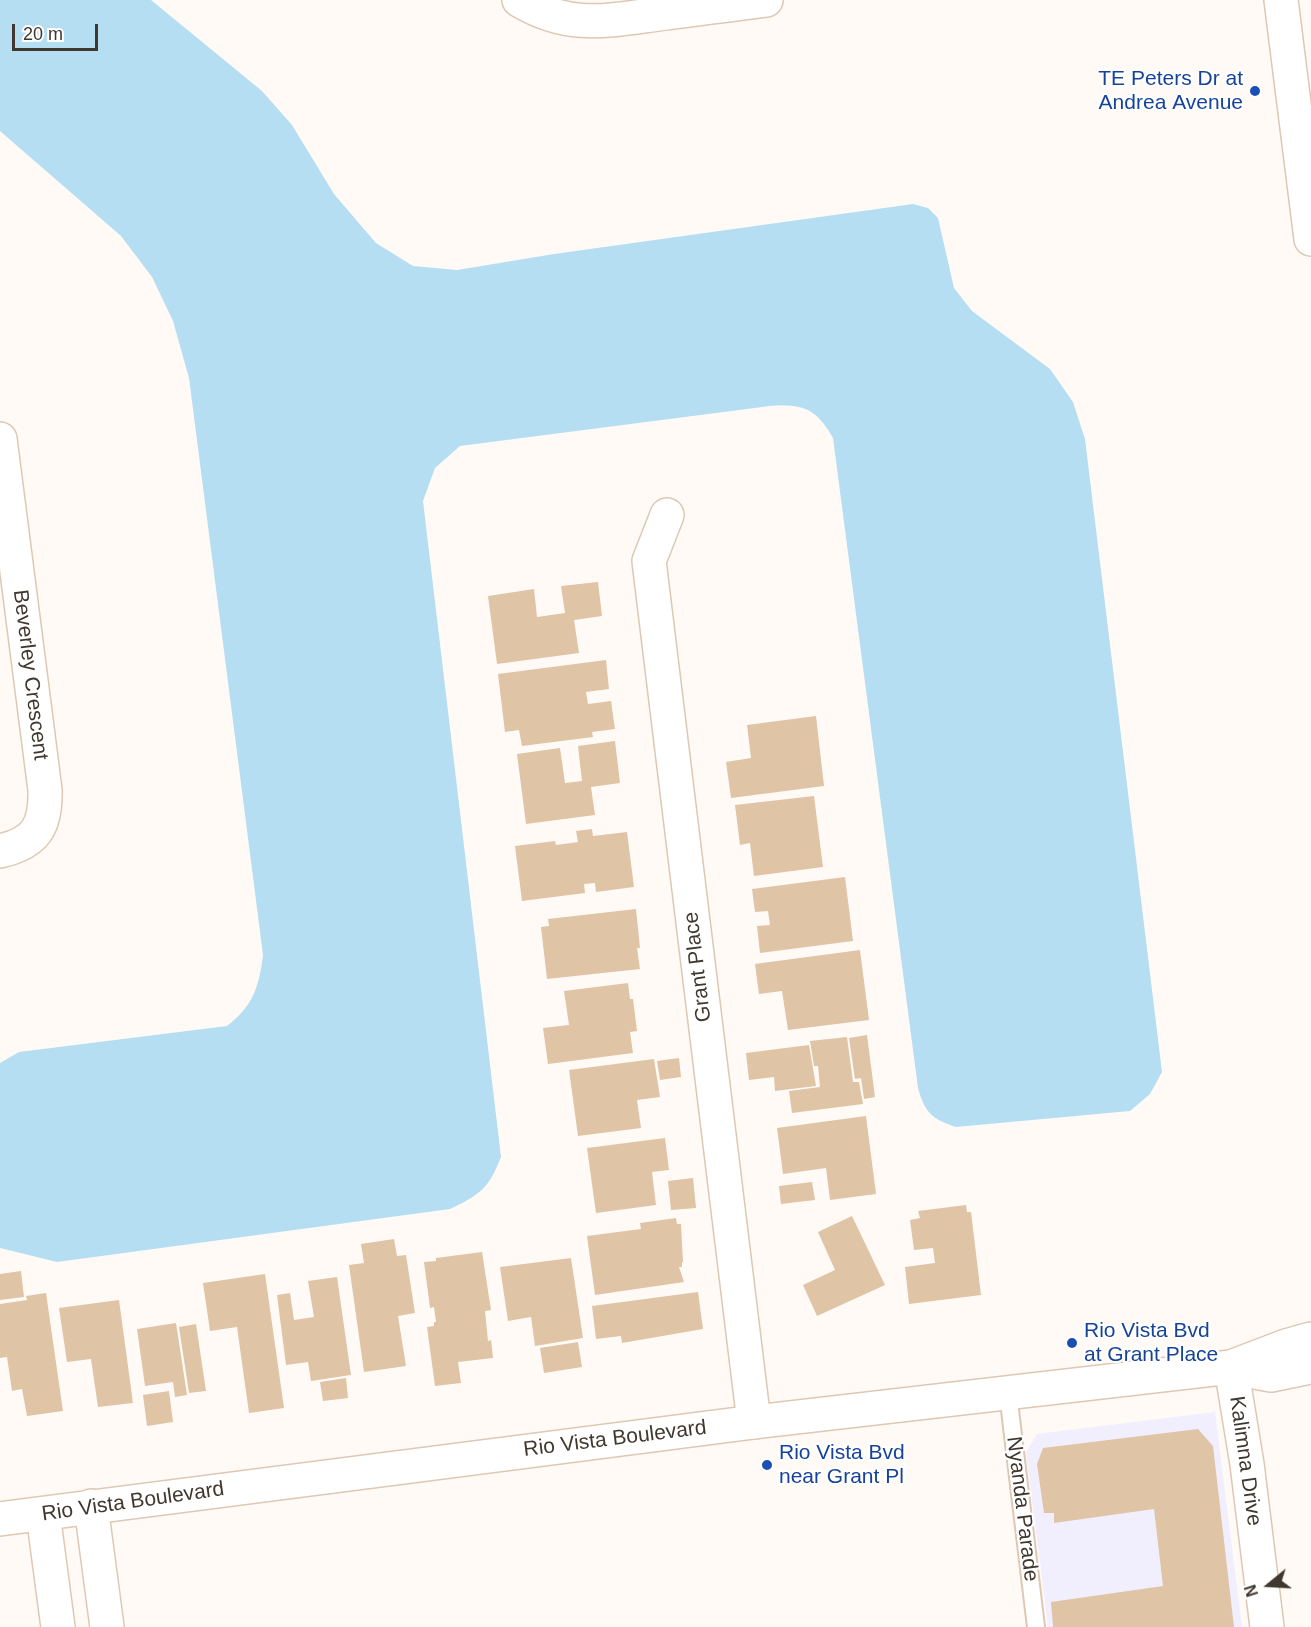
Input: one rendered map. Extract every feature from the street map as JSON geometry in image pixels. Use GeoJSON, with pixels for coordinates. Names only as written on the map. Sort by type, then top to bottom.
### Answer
{"type":"FeatureCollection","features":[{"type":"Feature","properties":{"kind":"street"},"geometry":{"type":"LineString","coordinates":[[519,0],[559,18],[591,22],[617,21],[766,0]]}},
{"type":"Feature","properties":{"kind":"street"},"geometry":{"type":"LineString","coordinates":[[1281,0],[1311,238]]}},
{"type":"Feature","properties":{"kind":"street","name":"Beverley Crescent"},"geometry":{"type":"LineString","coordinates":[[0,439],[45,790],[45,810],[39,828],[29,839],[16,847],[0,851]]}},
{"type":"Feature","properties":{"kind":"street","name":"Grant Place"},"geometry":{"type":"LineString","coordinates":[[667,515],[649,561],[754,1422]]}},
{"type":"Feature","properties":{"kind":"street","name":"Rio Vista Boulevard"},"geometry":{"type":"LineString","coordinates":[[0,1519],[754,1422],[1006,1391],[1231,1367],[1311,1339]]}},
{"type":"Feature","properties":{"kind":"street","name":"Rio Vista Boulevard"},"geometry":{"type":"LineString","coordinates":[[1231,1367],[1271,1375],[1311,1367]]}},
{"type":"Feature","properties":{"kind":"street","name":"Kalimna Drive"},"geometry":{"type":"LineString","coordinates":[[1231,1367],[1247,1464],[1267,1627]]}},
{"type":"Feature","properties":{"kind":"street"},"geometry":{"type":"LineString","coordinates":[[91,1506],[107,1627]]}},
{"type":"Feature","properties":{"kind":"street"},"geometry":{"type":"LineString","coordinates":[[43,1514],[58,1627]]}},
{"type":"Feature","properties":{"kind":"lane","name":"Nyanda Parade"},"geometry":{"type":"LineString","coordinates":[[1006,1391],[1036,1627]]}},
{"type":"Feature","properties":{"kind":"shaded area"},"geometry":{"type":"Polygon","coordinates":[[[1215,1412],[1242,1627],[1048,1627],[1026,1453],[1037,1434],[1215,1412]]]}},
{"type":"Feature","properties":{"kind":"water"},"geometry":{"type":"Polygon","coordinates":[[[0,0],[151,0],[262,91],[292,125],[334,194],[376,243],[413,266],[457,270],[554,254],[913,204],[928,208],[938,218],[954,288],[972,311],[1050,369],[1073,402],[1085,439],[1162,1072],[1150,1094],[1130,1111],[956,1127],[935,1118],[924,1104],[918,1088],[833,438],[821,420],[800,407],[770,406],[460,446],[435,468],[423,501],[501,1157],[488,1183],[476,1195],[450,1209],[57,1262],[0,1248],[0,1063],[19,1052],[227,1026],[249,1003],[257,986],[263,955],[189,378],[173,321],[152,277],[121,236],[0,131],[0,0]]]}},
{"type":"Feature","properties":{"kind":"building"},"geometry":{"type":"Polygon","coordinates":[[[598,582],[602,616],[574,620],[579,653],[497,664],[488,596],[534,589],[537,617],[565,613],[561,586],[598,582]]]}},
{"type":"Feature","properties":{"kind":"building"},"geometry":{"type":"Polygon","coordinates":[[[606,660],[609,689],[586,692],[588,704],[611,701],[615,729],[592,732],[593,737],[522,746],[519,730],[505,732],[498,674],[606,660]]]}},
{"type":"Feature","properties":{"kind":"building"},"geometry":{"type":"Polygon","coordinates":[[[816,716],[824,786],[731,798],[726,762],[751,758],[747,725],[816,716]]]}},
{"type":"Feature","properties":{"kind":"building"},"geometry":{"type":"Polygon","coordinates":[[[615,741],[620,783],[591,787],[595,815],[526,824],[517,754],[560,748],[565,783],[582,781],[578,746],[615,741]]]}},
{"type":"Feature","properties":{"kind":"building"},"geometry":{"type":"Polygon","coordinates":[[[814,796],[823,867],[754,876],[750,843],[740,845],[735,805],[814,796]]]}},
{"type":"Feature","properties":{"kind":"building"},"geometry":{"type":"Polygon","coordinates":[[[592,829],[593,836],[627,832],[634,887],[596,892],[595,883],[584,884],[585,893],[522,901],[515,846],[555,841],[556,845],[578,842],[576,831],[592,829]]]}},
{"type":"Feature","properties":{"kind":"building"},"geometry":{"type":"Polygon","coordinates":[[[845,877],[853,941],[760,953],[757,926],[770,925],[768,911],[755,912],[752,889],[845,877]]]}},
{"type":"Feature","properties":{"kind":"building"},"geometry":{"type":"Polygon","coordinates":[[[636,909],[640,969],[547,979],[541,927],[549,926],[548,919],[636,909]]]}},
{"type":"Feature","properties":{"kind":"building"},"geometry":{"type":"Polygon","coordinates":[[[860,950],[869,1020],[788,1030],[782,991],[759,994],[755,964],[860,950]]]}},
{"type":"Feature","properties":{"kind":"building"},"geometry":{"type":"Polygon","coordinates":[[[628,983],[630,999],[633,999],[637,1031],[630,1032],[633,1053],[548,1064],[543,1028],[569,1025],[564,991],[628,983]]]}},
{"type":"Feature","properties":{"kind":"building"},"geometry":{"type":"Polygon","coordinates":[[[867,1035],[875,1097],[864,1099],[861,1078],[855,1079],[849,1038],[867,1035]]]}},
{"type":"Feature","properties":{"kind":"building"},"geometry":{"type":"Polygon","coordinates":[[[847,1037],[853,1082],[859,1082],[863,1104],[792,1113],[789,1091],[820,1087],[818,1066],[814,1066],[810,1041],[847,1037]]]}},
{"type":"Feature","properties":{"kind":"building"},"geometry":{"type":"Polygon","coordinates":[[[809,1045],[816,1086],[775,1091],[774,1077],[749,1080],[746,1053],[809,1045]]]}},
{"type":"Feature","properties":{"kind":"building"},"geometry":{"type":"Polygon","coordinates":[[[679,1058],[681,1077],[660,1080],[657,1061],[679,1058]]]}},
{"type":"Feature","properties":{"kind":"building"},"geometry":{"type":"Polygon","coordinates":[[[654,1059],[660,1097],[637,1100],[641,1128],[578,1136],[569,1070],[654,1059]]]}},
{"type":"Feature","properties":{"kind":"building"},"geometry":{"type":"Polygon","coordinates":[[[866,1116],[876,1194],[830,1200],[826,1168],[783,1174],[777,1128],[866,1116]]]}},
{"type":"Feature","properties":{"kind":"building"},"geometry":{"type":"Polygon","coordinates":[[[665,1138],[669,1170],[652,1172],[656,1205],[596,1213],[587,1148],[665,1138]]]}},
{"type":"Feature","properties":{"kind":"building"},"geometry":{"type":"Polygon","coordinates":[[[693,1178],[696,1208],[671,1210],[668,1181],[693,1178]]]}},
{"type":"Feature","properties":{"kind":"building"},"geometry":{"type":"Polygon","coordinates":[[[812,1182],[815,1200],[781,1204],[779,1186],[812,1182]]]}},
{"type":"Feature","properties":{"kind":"building"},"geometry":{"type":"Polygon","coordinates":[[[966,1205],[967,1212],[971,1212],[981,1295],[909,1304],[905,1267],[935,1263],[933,1248],[914,1250],[910,1220],[920,1218],[918,1211],[966,1205]]]}},
{"type":"Feature","properties":{"kind":"building"},"geometry":{"type":"Polygon","coordinates":[[[852,1216],[885,1285],[817,1316],[803,1285],[835,1270],[818,1232],[852,1216]]]}},
{"type":"Feature","properties":{"kind":"building"},"geometry":{"type":"Polygon","coordinates":[[[676,1218],[677,1224],[681,1224],[683,1262],[682,1267],[679,1267],[684,1282],[595,1295],[587,1236],[641,1229],[640,1223],[676,1218]]]}},
{"type":"Feature","properties":{"kind":"building"},"geometry":{"type":"Polygon","coordinates":[[[394,1239],[397,1256],[406,1255],[415,1313],[398,1316],[406,1366],[364,1372],[349,1265],[364,1263],[361,1244],[394,1239]]]}},
{"type":"Feature","properties":{"kind":"building"},"geometry":{"type":"Polygon","coordinates":[[[482,1252],[491,1310],[485,1311],[488,1341],[491,1340],[493,1358],[458,1362],[461,1383],[435,1386],[427,1327],[434,1326],[436,1322],[434,1307],[430,1308],[424,1262],[436,1261],[436,1258],[482,1252]]]}},
{"type":"Feature","properties":{"kind":"building"},"geometry":{"type":"Polygon","coordinates":[[[571,1258],[583,1338],[535,1346],[531,1317],[508,1321],[500,1267],[571,1258]]]}},
{"type":"Feature","properties":{"kind":"building"},"geometry":{"type":"Polygon","coordinates":[[[21,1271],[24,1297],[0,1300],[0,1274],[21,1271]]]}},
{"type":"Feature","properties":{"kind":"building"},"geometry":{"type":"Polygon","coordinates":[[[265,1274],[284,1408],[249,1413],[237,1327],[210,1331],[203,1283],[265,1274]]]}},
{"type":"Feature","properties":{"kind":"building"},"geometry":{"type":"Polygon","coordinates":[[[337,1277],[351,1375],[311,1381],[308,1362],[286,1365],[277,1295],[290,1293],[294,1320],[314,1317],[308,1281],[337,1277]]]}},
{"type":"Feature","properties":{"kind":"building"},"geometry":{"type":"Polygon","coordinates":[[[698,1292],[703,1329],[622,1343],[621,1336],[596,1339],[592,1306],[698,1292]]]}},
{"type":"Feature","properties":{"kind":"building"},"geometry":{"type":"Polygon","coordinates":[[[46,1293],[63,1411],[27,1416],[22,1389],[12,1391],[7,1357],[0,1358],[0,1304],[27,1300],[26,1296],[46,1293]]]}},
{"type":"Feature","properties":{"kind":"building"},"geometry":{"type":"Polygon","coordinates":[[[119,1300],[133,1403],[98,1407],[91,1359],[67,1362],[59,1308],[119,1300]]]}},
{"type":"Feature","properties":{"kind":"building"},"geometry":{"type":"Polygon","coordinates":[[[176,1323],[187,1395],[175,1397],[173,1382],[145,1386],[137,1329],[176,1323]]]}},
{"type":"Feature","properties":{"kind":"building"},"geometry":{"type":"Polygon","coordinates":[[[196,1324],[206,1391],[189,1393],[179,1327],[196,1324]]]}},
{"type":"Feature","properties":{"kind":"building"},"geometry":{"type":"Polygon","coordinates":[[[578,1342],[582,1367],[544,1373],[540,1348],[578,1342]]]}},
{"type":"Feature","properties":{"kind":"building"},"geometry":{"type":"Polygon","coordinates":[[[346,1378],[348,1398],[323,1401],[320,1382],[346,1378]]]}},
{"type":"Feature","properties":{"kind":"building"},"geometry":{"type":"Polygon","coordinates":[[[169,1391],[173,1422],[147,1426],[143,1395],[169,1391]]]}},
{"type":"Feature","properties":{"kind":"building"},"geometry":{"type":"Polygon","coordinates":[[[1198,1429],[1213,1446],[1234,1627],[1053,1627],[1051,1602],[1163,1586],[1154,1509],[1054,1523],[1054,1513],[1044,1513],[1037,1464],[1043,1448],[1198,1429]]]}},
{"type":"Feature","properties":{"kind":"place","name":"TE Peters Dr at Andrea Avenue"},"geometry":{"type":"Point","coordinates":[1255,91]}},
{"type":"Feature","properties":{"kind":"place","name":"Rio Vista Bvd at Grant Place"},"geometry":{"type":"Point","coordinates":[1072,1343]}},
{"type":"Feature","properties":{"kind":"place","name":"Rio Vista Bvd near Grant Pl"},"geometry":{"type":"Point","coordinates":[767,1465]}}]}
